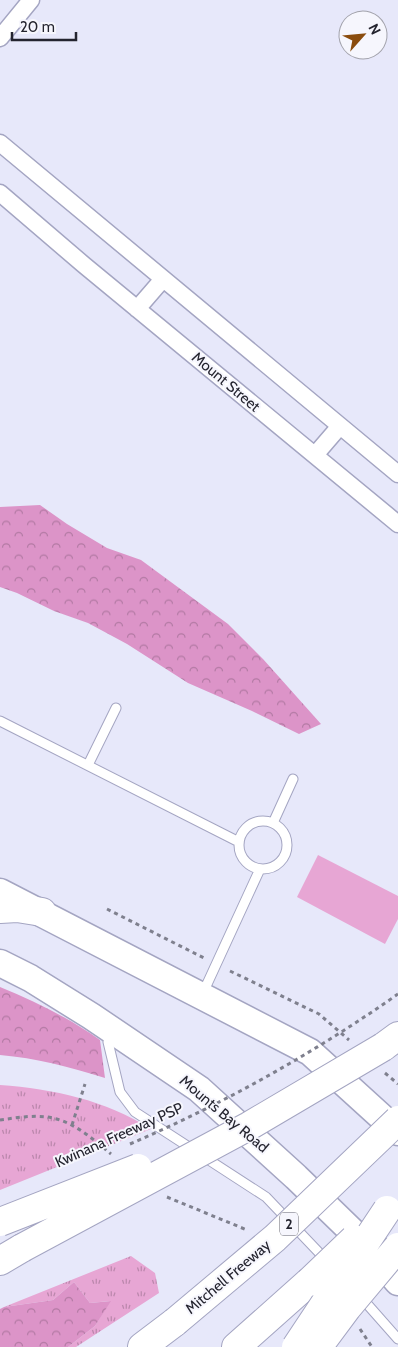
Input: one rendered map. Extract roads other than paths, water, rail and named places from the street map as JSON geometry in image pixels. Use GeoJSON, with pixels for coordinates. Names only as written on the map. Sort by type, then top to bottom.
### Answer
{"type":"FeatureCollection","features":[{"type":"Feature","properties":{"kind":"highway"},"geometry":{"type":"LineString","coordinates":[[0,909],[17,908],[42,912]]}},
{"type":"Feature","properties":{"kind":"highway"},"geometry":{"type":"LineString","coordinates":[[11,1254],[391,1048]]}},
{"type":"Feature","properties":{"kind":"highway","name":"Mitchell Freeway"},"geometry":{"type":"LineString","coordinates":[[142,1347],[275,1238],[398,1120]]}},
{"type":"Feature","properties":{"kind":"highway"},"geometry":{"type":"LineString","coordinates":[[0,1222],[249,1126]]}},
{"type":"Feature","properties":{"kind":"highway"},"geometry":{"type":"LineString","coordinates":[[236,1347],[392,1204]]}},
{"type":"Feature","properties":{"kind":"highway"},"geometry":{"type":"LineString","coordinates":[[296,1347],[392,1204]]}},
{"type":"Feature","properties":{"kind":"highway"},"geometry":{"type":"LineString","coordinates":[[318,1347],[347,1308],[398,1247]]}},
{"type":"Feature","properties":{"kind":"main road"},"geometry":{"type":"LineString","coordinates":[[0,892],[310,1052],[398,1132]]}},
{"type":"Feature","properties":{"kind":"main road","name":"Mounts Bay Road"},"geometry":{"type":"LineString","coordinates":[[0,963],[30,978],[115,1031],[199,1089],[296,1177],[362,1242],[398,1282]]}},
{"type":"Feature","properties":{"kind":"street"},"geometry":{"type":"LineString","coordinates":[[0,38],[31,0]]}},
{"type":"Feature","properties":{"kind":"street"},"geometry":{"type":"LineString","coordinates":[[0,143],[398,474]]}},
{"type":"Feature","properties":{"kind":"street","name":"Mount Street"},"geometry":{"type":"LineString","coordinates":[[0,193],[398,524]]}},
{"type":"Feature","properties":{"kind":"street"},"geometry":{"type":"LineString","coordinates":[[137,308],[163,279]]}},
{"type":"Feature","properties":{"kind":"street"},"geometry":{"type":"LineString","coordinates":[[315,455],[340,426]]}},
{"type":"Feature","properties":{"kind":"lane"},"geometry":{"type":"LineString","coordinates":[[88,765],[116,708]]}},
{"type":"Feature","properties":{"kind":"lane"},"geometry":{"type":"LineString","coordinates":[[0,721],[239,842]]}},
{"type":"Feature","properties":{"kind":"lane"},"geometry":{"type":"LineString","coordinates":[[273,823],[293,779]]}},
{"type":"Feature","properties":{"kind":"lane"},"geometry":{"type":"LineString","coordinates":[[265,821],[273,823],[282,830],[287,840],[285,854],[277,865],[264,869],[251,866],[241,855],[239,842],[244,830],[252,824],[265,821]]}},
{"type":"Feature","properties":{"kind":"lane"},"geometry":{"type":"LineString","coordinates":[[202,995],[260,869]]}},
{"type":"Feature","properties":{"kind":"lane"},"geometry":{"type":"LineString","coordinates":[[115,1031],[108,1042],[120,1092],[135,1112],[266,1197],[348,1284]]}},
{"type":"Feature","properties":{"kind":"lane"},"geometry":{"type":"LineString","coordinates":[[355,1291],[398,1339]]}}]}
